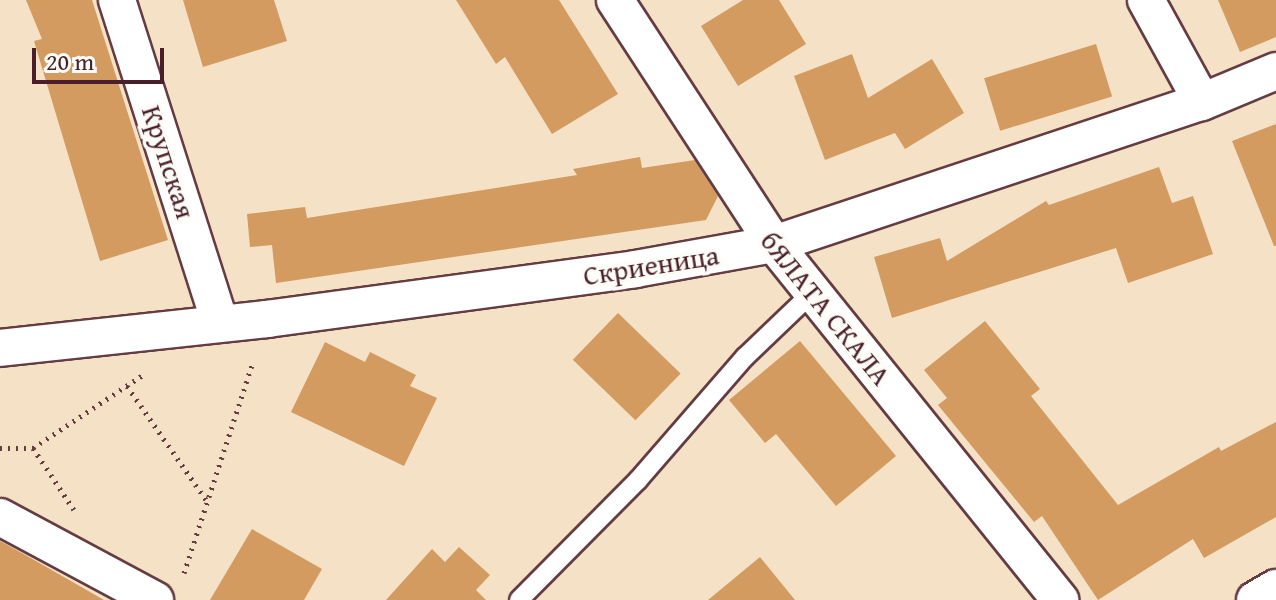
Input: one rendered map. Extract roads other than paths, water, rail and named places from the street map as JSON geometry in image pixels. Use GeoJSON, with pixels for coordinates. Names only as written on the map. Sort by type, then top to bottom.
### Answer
{"type":"FeatureCollection","features":[{"type":"Feature","properties":{"kind":"street","name":"Крупская"},"geometry":{"type":"LineString","coordinates":[[117,0],[220,323]]}},
{"type":"Feature","properties":{"kind":"street","name":"бЯЛАТА СКАЛА"},"geometry":{"type":"LineString","coordinates":[[615,0],[774,244],[1060,600]]}},
{"type":"Feature","properties":{"kind":"street"},"geometry":{"type":"LineString","coordinates":[[1146,0],[1202,102]]}},
{"type":"Feature","properties":{"kind":"street","name":"Скриеница"},"geometry":{"type":"LineString","coordinates":[[0,348],[267,319],[635,269],[774,244],[1202,102],[1276,71]]}},
{"type":"Feature","properties":{"kind":"street"},"geometry":{"type":"LineString","coordinates":[[0,517],[167,593]]}},
{"type":"Feature","properties":{"kind":"street"},"geometry":{"type":"LineString","coordinates":[[1255,600],[1276,588]]}},
{"type":"Feature","properties":{"kind":"lane"},"geometry":{"type":"LineString","coordinates":[[519,600],[628,491],[745,357],[813,292]]}}]}
